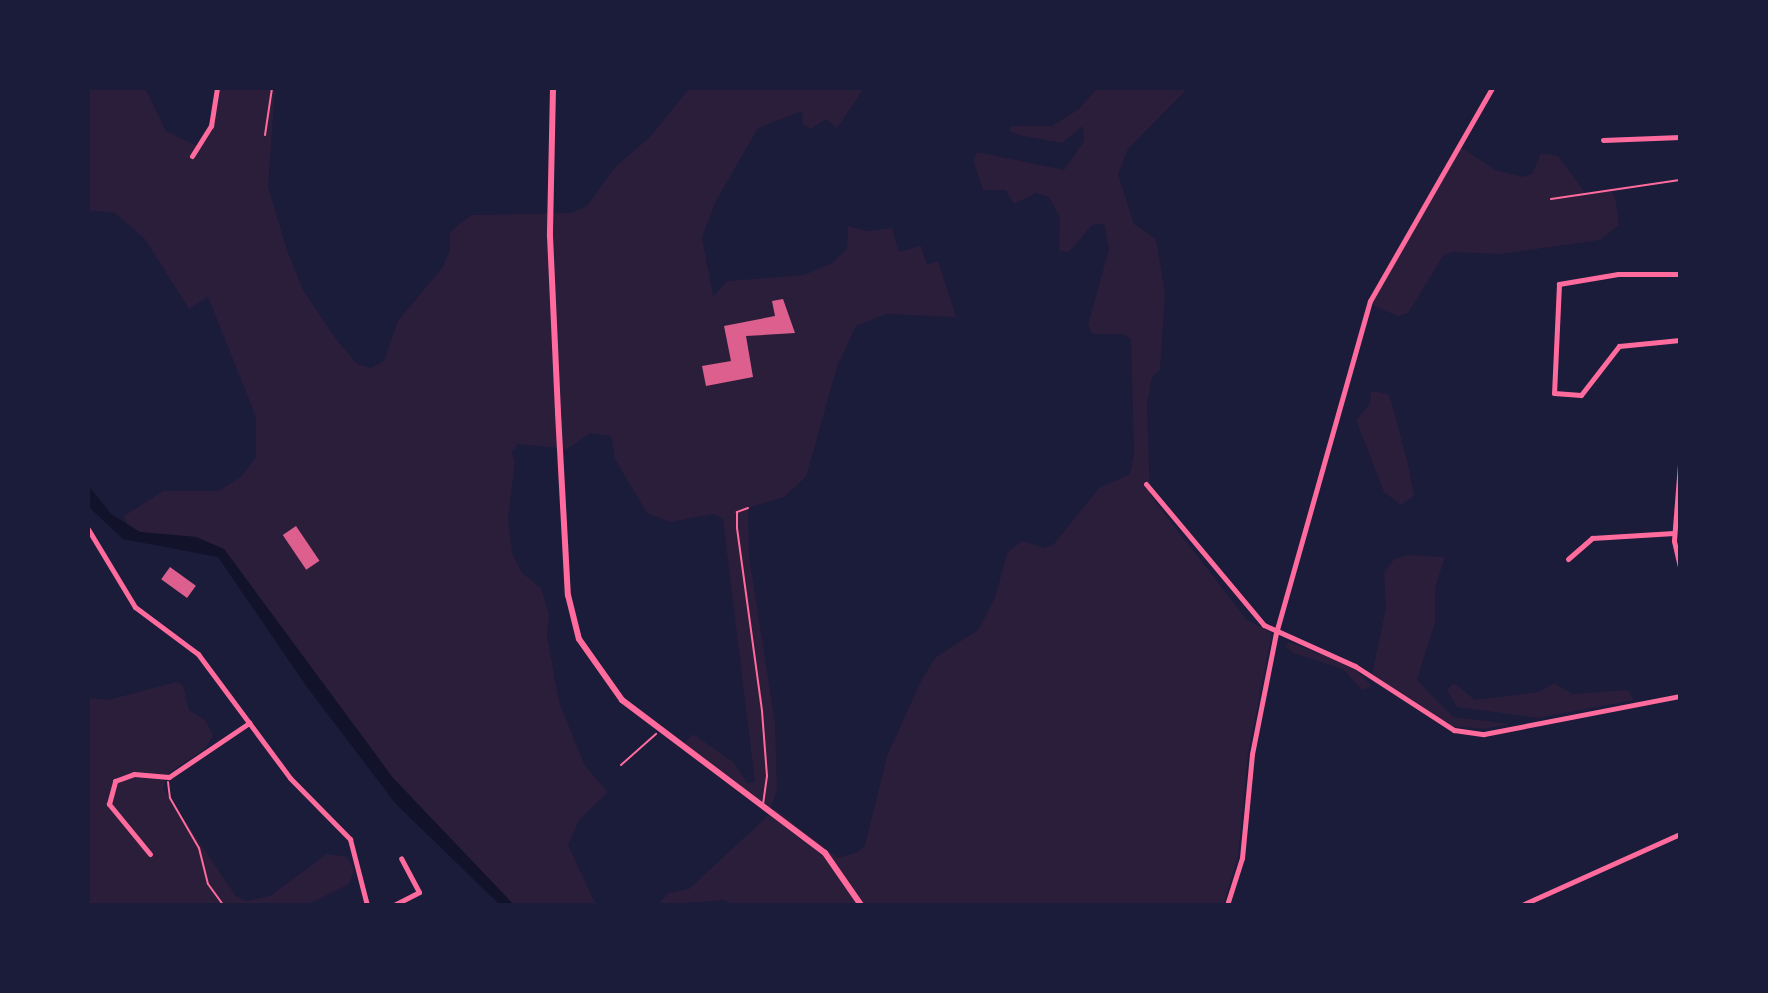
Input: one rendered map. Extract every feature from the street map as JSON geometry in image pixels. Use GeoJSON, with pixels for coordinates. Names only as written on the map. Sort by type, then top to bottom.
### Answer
{"type":"FeatureCollection","features":[{"type":"Feature","properties":{"kind":"street"},"geometry":{"type":"LineString","coordinates":[[192,156],[211,126],[217,88]]}},
{"type":"Feature","properties":{"kind":"street"},"geometry":{"type":"LineString","coordinates":[[553,88],[550,236],[572,617],[604,680],[660,731],[825,853],[861,905]]}},
{"type":"Feature","properties":{"kind":"street"},"geometry":{"type":"LineString","coordinates":[[1227,905],[1242,858],[1252,754],[1276,633],[1370,301],[1492,88]]}},
{"type":"Feature","properties":{"kind":"street"},"geometry":{"type":"LineString","coordinates":[[1603,140],[1680,137]]}},
{"type":"Feature","properties":{"kind":"street"},"geometry":{"type":"LineString","coordinates":[[1680,274],[1618,274],[1559,284],[1554,393],[1581,395],[1619,346],[1680,340]]}},
{"type":"Feature","properties":{"kind":"street"},"geometry":{"type":"LineString","coordinates":[[1680,464],[1674,533],[1680,567]]}},
{"type":"Feature","properties":{"kind":"street"},"geometry":{"type":"LineString","coordinates":[[1146,484],[1243,604],[1276,633],[1355,666],[1439,723],[1467,734],[1571,718],[1680,696]]}},
{"type":"Feature","properties":{"kind":"street"},"geometry":{"type":"LineString","coordinates":[[88,529],[135,607],[187,643],[290,778],[350,839],[367,905]]}},
{"type":"Feature","properties":{"kind":"street"},"geometry":{"type":"LineString","coordinates":[[1568,559],[1592,538],[1674,533]]}},
{"type":"Feature","properties":{"kind":"street"},"geometry":{"type":"LineString","coordinates":[[150,854],[109,804],[109,792],[124,776],[169,777],[249,723]]}},
{"type":"Feature","properties":{"kind":"street"},"geometry":{"type":"LineString","coordinates":[[1522,905],[1680,834]]}},
{"type":"Feature","properties":{"kind":"street"},"geometry":{"type":"LineString","coordinates":[[394,905],[419,892],[401,858]]}},
{"type":"Feature","properties":{"kind":"lane"},"geometry":{"type":"LineString","coordinates":[[748,508],[737,512],[737,528],[762,711],[767,776],[762,804]]}},
{"type":"Feature","properties":{"kind":"path"},"geometry":{"type":"LineString","coordinates":[[265,135],[272,88]]}},
{"type":"Feature","properties":{"kind":"path"},"geometry":{"type":"LineString","coordinates":[[1551,199],[1680,180]]}},
{"type":"Feature","properties":{"kind":"path"},"geometry":{"type":"LineString","coordinates":[[621,765],[660,731]]}},
{"type":"Feature","properties":{"kind":"path"},"geometry":{"type":"LineString","coordinates":[[169,777],[167,791],[199,848],[205,876],[223,905]]}},
{"type":"Feature","properties":{"kind":"shaded area"},"geometry":{"type":"Polygon","coordinates":[[[88,88],[145,88],[166,131],[197,146],[211,126],[217,88],[275,88],[268,187],[287,250],[303,290],[336,339],[357,364],[371,368],[384,361],[398,321],[442,268],[450,251],[450,233],[459,224],[472,215],[571,213],[587,206],[615,167],[649,138],[690,88],[864,88],[837,128],[826,119],[811,129],[803,125],[802,111],[758,128],[716,201],[702,237],[713,296],[728,281],[804,275],[832,263],[847,249],[848,226],[867,231],[892,228],[899,252],[921,246],[927,265],[938,261],[956,317],[886,314],[856,326],[837,367],[806,477],[784,497],[748,508],[749,556],[775,723],[777,791],[770,810],[681,747],[693,734],[734,763],[747,783],[755,782],[723,519],[713,514],[670,522],[647,513],[615,459],[611,436],[590,433],[567,449],[518,444],[512,452],[515,463],[508,519],[512,553],[522,573],[541,588],[549,615],[547,636],[559,702],[585,766],[608,792],[579,820],[568,845],[596,905],[514,905],[393,778],[224,549],[196,537],[140,532],[127,526],[124,516],[163,491],[218,491],[241,477],[256,457],[256,417],[208,297],[189,309],[145,239],[115,213],[88,210],[88,88]]]}},
{"type":"Feature","properties":{"kind":"shaded area"},"geometry":{"type":"Polygon","coordinates":[[[1097,88],[1188,88],[1128,149],[1118,174],[1134,224],[1156,239],[1165,293],[1160,370],[1152,377],[1147,404],[1150,495],[1247,620],[1272,633],[1248,754],[1238,857],[1223,905],[733,905],[724,900],[658,905],[668,893],[689,889],[775,809],[838,858],[858,852],[865,845],[887,756],[922,679],[936,657],[978,630],[995,598],[1007,553],[1022,541],[1045,548],[1053,545],[1099,488],[1130,474],[1134,453],[1131,340],[1123,334],[1092,334],[1088,325],[1109,249],[1104,224],[1092,225],[1069,252],[1059,251],[1060,217],[1049,197],[1036,193],[1014,204],[1006,190],[983,190],[973,160],[977,152],[1064,170],[1084,141],[1083,126],[1062,143],[1018,135],[1010,131],[1011,126],[1052,126],[1079,109],[1097,88]]]}},
{"type":"Feature","properties":{"kind":"shaded area"},"geometry":{"type":"Polygon","coordinates":[[[1459,146],[1495,170],[1523,177],[1532,174],[1541,153],[1558,156],[1586,194],[1609,189],[1615,196],[1619,225],[1600,240],[1501,254],[1452,252],[1443,256],[1408,313],[1398,316],[1376,307],[1370,301],[1459,146]]]}},
{"type":"Feature","properties":{"kind":"shaded area"},"geometry":{"type":"Polygon","coordinates":[[[1371,391],[1388,394],[1408,464],[1414,496],[1401,505],[1384,492],[1356,420],[1370,404],[1371,391]]]}},
{"type":"Feature","properties":{"kind":"shaded area"},"geometry":{"type":"Polygon","coordinates":[[[88,485],[111,514],[140,532],[196,537],[224,549],[393,778],[514,905],[500,905],[396,804],[307,687],[218,557],[123,539],[88,506],[88,485]]]}},
{"type":"Feature","properties":{"kind":"shaded area"},"geometry":{"type":"Polygon","coordinates":[[[1408,555],[1445,557],[1435,588],[1435,622],[1417,680],[1453,717],[1511,724],[1484,729],[1451,726],[1372,674],[1386,608],[1384,573],[1394,559],[1408,555]]]}},
{"type":"Feature","properties":{"kind":"shaded area"},"geometry":{"type":"Polygon","coordinates":[[[1289,642],[1353,667],[1372,686],[1362,690],[1343,669],[1293,653],[1286,647],[1289,642]]]}},
{"type":"Feature","properties":{"kind":"shaded area"},"geometry":{"type":"Polygon","coordinates":[[[176,682],[183,685],[189,710],[205,720],[213,735],[206,748],[169,773],[163,788],[235,895],[246,901],[270,896],[327,854],[347,857],[354,870],[349,884],[307,905],[88,905],[88,698],[108,700],[176,682]]]}},
{"type":"Feature","properties":{"kind":"shaded area"},"geometry":{"type":"Polygon","coordinates":[[[1454,683],[1475,700],[1539,692],[1554,683],[1572,694],[1628,690],[1634,700],[1538,718],[1457,707],[1447,690],[1454,683]]]}},
{"type":"Feature","properties":{"kind":"building"},"geometry":{"type":"Polygon","coordinates":[[[783,299],[795,333],[746,336],[753,377],[706,386],[702,366],[731,361],[724,326],[775,316],[772,301],[783,299]]]}},
{"type":"Feature","properties":{"kind":"building"},"geometry":{"type":"Polygon","coordinates":[[[296,526],[319,561],[306,570],[283,535],[296,526]]]}},
{"type":"Feature","properties":{"kind":"building"},"geometry":{"type":"Polygon","coordinates":[[[170,567],[196,586],[187,598],[161,579],[170,567]]]}}]}
